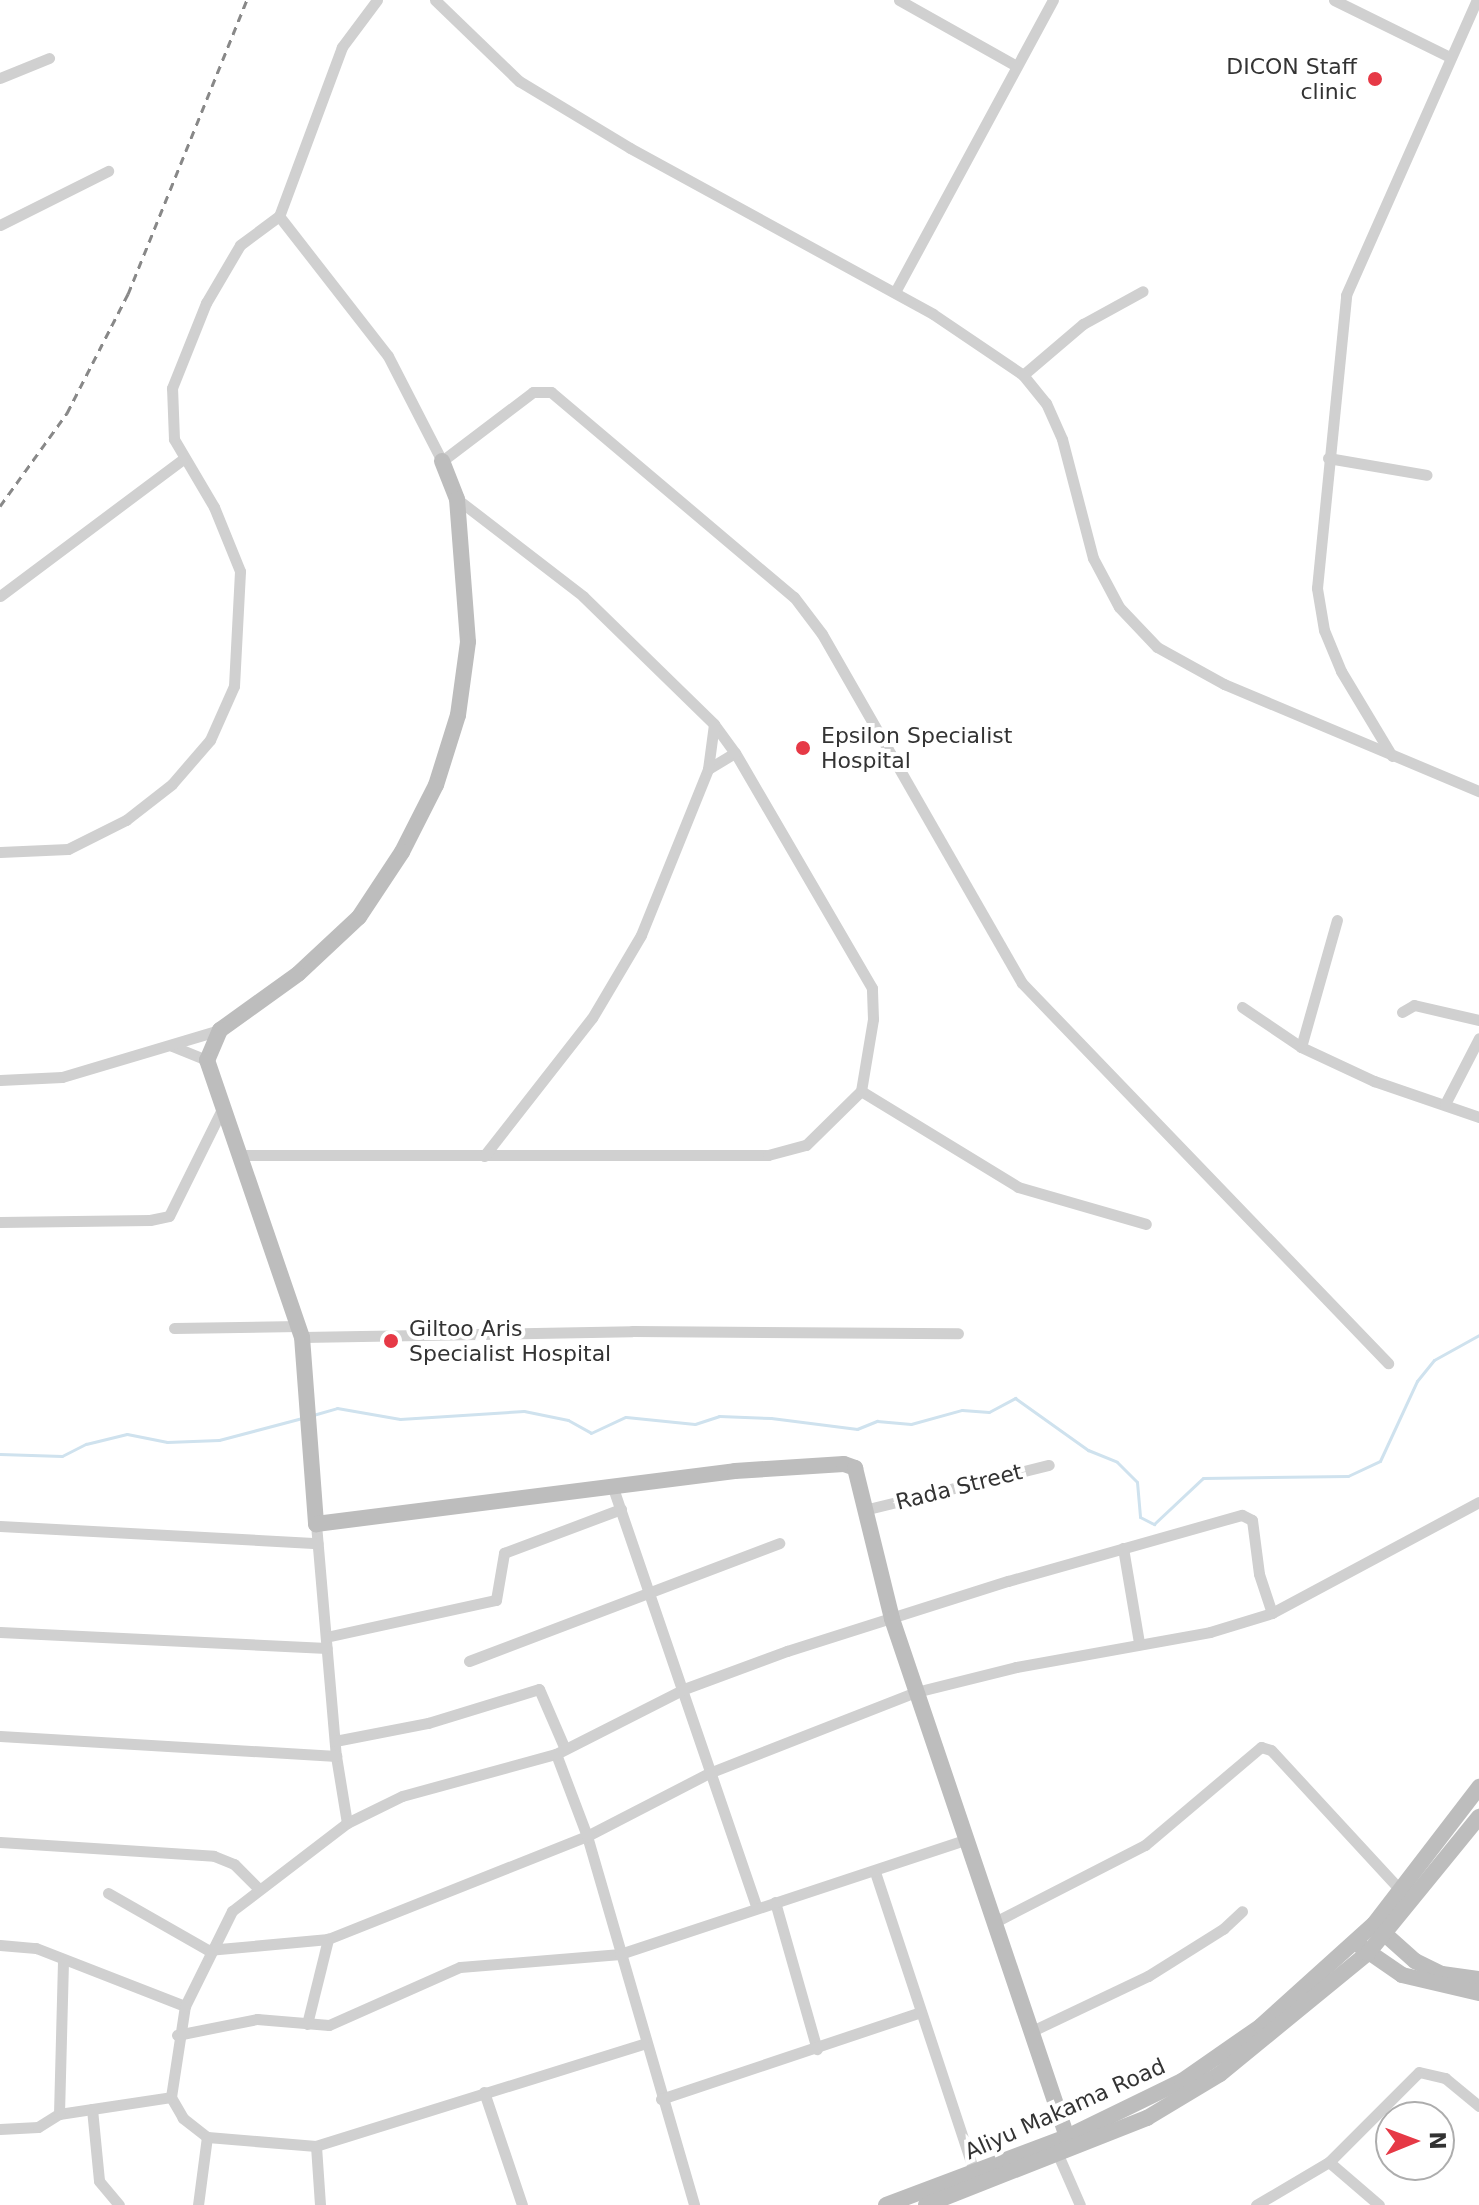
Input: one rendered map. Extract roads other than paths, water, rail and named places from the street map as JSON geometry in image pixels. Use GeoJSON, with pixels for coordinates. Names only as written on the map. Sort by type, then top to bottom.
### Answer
{"type":"FeatureCollection","features":[{"type":"Feature","properties":{"kind":"street"},"geometry":{"type":"LineString","coordinates":[[0,852],[68,849],[126,820],[172,784],[210,740],[234,686],[240,571],[214,507],[183,459],[169,416],[177,374],[206,303],[240,245],[279,216],[342,47],[377,0]]}},
{"type":"Feature","properties":{"kind":"street"},"geometry":{"type":"LineString","coordinates":[[435,0],[519,81],[630,148],[895,292],[985,345],[1023,375],[1046,403],[1062,439],[1093,558],[1119,607],[1157,647],[1224,684],[1479,791]]}},
{"type":"Feature","properties":{"kind":"street"},"geometry":{"type":"LineString","coordinates":[[899,0],[1015,65]]}},
{"type":"Feature","properties":{"kind":"street"},"geometry":{"type":"LineString","coordinates":[[895,292],[1015,65],[1053,0]]}},
{"type":"Feature","properties":{"kind":"street"},"geometry":{"type":"LineString","coordinates":[[1334,0],[1448,56]]}},
{"type":"Feature","properties":{"kind":"street"},"geometry":{"type":"LineString","coordinates":[[1393,756],[1341,671],[1324,630],[1317,588],[1346,295],[1448,56],[1473,24],[1477,0]]}},
{"type":"Feature","properties":{"kind":"street"},"geometry":{"type":"LineString","coordinates":[[0,78],[49,58]]}},
{"type":"Feature","properties":{"kind":"street"},"geometry":{"type":"LineString","coordinates":[[0,225],[108,171]]}},
{"type":"Feature","properties":{"kind":"street"},"geometry":{"type":"LineString","coordinates":[[0,1080],[62,1077],[220,1030],[298,974],[359,917],[402,852],[436,785],[458,715],[468,642],[457,499],[442,461],[388,356],[279,216]]}},
{"type":"Feature","properties":{"kind":"street"},"geometry":{"type":"LineString","coordinates":[[1023,375],[1083,324],[1143,291]]}},
{"type":"Feature","properties":{"kind":"street"},"geometry":{"type":"LineString","coordinates":[[442,461],[533,392],[551,392],[794,597],[822,634],[1022,983],[1388,1363]]}},
{"type":"Feature","properties":{"kind":"street"},"geometry":{"type":"LineString","coordinates":[[1328,458],[1427,475]]}},
{"type":"Feature","properties":{"kind":"street"},"geometry":{"type":"LineString","coordinates":[[0,596],[183,459]]}},
{"type":"Feature","properties":{"kind":"street"},"geometry":{"type":"LineString","coordinates":[[241,1155],[768,1155],[806,1145],[861,1091],[873,1019],[872,988],[735,753],[714,724],[583,596],[457,499]]}},
{"type":"Feature","properties":{"kind":"street"},"geometry":{"type":"LineString","coordinates":[[484,1156],[592,1018],[641,935],[708,769],[714,724]]}},
{"type":"Feature","properties":{"kind":"street"},"geometry":{"type":"LineString","coordinates":[[708,769],[735,753]]}},
{"type":"Feature","properties":{"kind":"street"},"geometry":{"type":"LineString","coordinates":[[1301,1047],[1337,920]]}},
{"type":"Feature","properties":{"kind":"street"},"geometry":{"type":"LineString","coordinates":[[1402,1012],[1414,1005],[1479,1020]]}},
{"type":"Feature","properties":{"kind":"street"},"geometry":{"type":"LineString","coordinates":[[1242,1007],[1301,1047],[1374,1081],[1479,1117]]}},
{"type":"Feature","properties":{"kind":"street"},"geometry":{"type":"LineString","coordinates":[[220,1030],[207,1060],[301,1331],[336,1756],[347,1823]]}},
{"type":"Feature","properties":{"kind":"street"},"geometry":{"type":"LineString","coordinates":[[1445,1104],[1479,1038]]}},
{"type":"Feature","properties":{"kind":"street"},"geometry":{"type":"LineString","coordinates":[[172,1046],[207,1060]]}},
{"type":"Feature","properties":{"kind":"street"},"geometry":{"type":"LineString","coordinates":[[861,1091],[1018,1187],[1146,1224]]}},
{"type":"Feature","properties":{"kind":"street"},"geometry":{"type":"LineString","coordinates":[[0,1222],[150,1220],[169,1216],[222,1109]]}},
{"type":"Feature","properties":{"kind":"street"},"geometry":{"type":"LineString","coordinates":[[205,1146],[232,1133]]}},
{"type":"Feature","properties":{"kind":"street"},"geometry":{"type":"LineString","coordinates":[[174,1328],[958,1333]]}},
{"type":"Feature","properties":{"kind":"street"},"geometry":{"type":"LineString","coordinates":[[316,1524],[612,1485],[844,1464],[855,1468],[868,1509],[892,1619],[1067,2137]]}},
{"type":"Feature","properties":{"kind":"street","name":"Rada Street"},"geometry":{"type":"LineString","coordinates":[[868,1509],[1049,1465]]}},
{"type":"Feature","properties":{"kind":"street"},"geometry":{"type":"LineString","coordinates":[[612,1485],[757,1908]]}},
{"type":"Feature","properties":{"kind":"street"},"geometry":{"type":"LineString","coordinates":[[108,1893],[208,1950],[328,1939],[587,1836],[709,1773],[916,1692],[1139,1643],[1210,1632],[1272,1613],[1479,1502]]}},
{"type":"Feature","properties":{"kind":"street"},"geometry":{"type":"LineString","coordinates":[[0,1632],[326,1643],[496,1600],[504,1553],[621,1509]]}},
{"type":"Feature","properties":{"kind":"street"},"geometry":{"type":"LineString","coordinates":[[643,2044],[316,2146],[207,2137],[183,2118],[171,2097],[177,2035],[185,2006],[208,1950],[232,1911],[258,1888],[347,1823],[402,1796],[560,1752],[684,1689],[892,1619],[1123,1548],[1248,1515],[1272,1613]]}},
{"type":"Feature","properties":{"kind":"street"},"geometry":{"type":"LineString","coordinates":[[0,1526],[318,1543]]}},
{"type":"Feature","properties":{"kind":"street"},"geometry":{"type":"LineString","coordinates":[[469,1661],[517,1646],[648,1589],[779,1543]]}},
{"type":"Feature","properties":{"kind":"street"},"geometry":{"type":"LineString","coordinates":[[1123,1548],[1139,1643]]}},
{"type":"Feature","properties":{"kind":"street"},"geometry":{"type":"LineString","coordinates":[[335,1741],[428,1723],[539,1689],[587,1836],[643,2044],[694,2205]]}},
{"type":"Feature","properties":{"kind":"street"},"geometry":{"type":"LineString","coordinates":[[0,1736],[336,1756]]}},
{"type":"Feature","properties":{"kind":"street"},"geometry":{"type":"LineString","coordinates":[[993,1923],[1145,1845],[1261,1747],[1271,1750],[1402,1892]]}},
{"type":"Feature","properties":{"kind":"street","name":"Aliyu Makama Road"},"geometry":{"type":"LineString","coordinates":[[1379,1929],[1402,1892],[1479,1787]]}},
{"type":"Feature","properties":{"kind":"street","name":"Aliyu Makama Road"},"geometry":{"type":"LineString","coordinates":[[926,2205],[1059,2157],[1147,2118],[1220,2074],[1362,1948],[1479,1817]]}},
{"type":"Feature","properties":{"kind":"street"},"geometry":{"type":"LineString","coordinates":[[177,2035],[257,2019],[307,2024],[343,2021],[460,1967],[620,1954],[965,1840]]}},
{"type":"Feature","properties":{"kind":"street"},"geometry":{"type":"LineString","coordinates":[[0,1842],[214,1856],[234,1864],[258,1888]]}},
{"type":"Feature","properties":{"kind":"street"},"geometry":{"type":"LineString","coordinates":[[875,1872],[975,2175]]}},
{"type":"Feature","properties":{"kind":"street"},"geometry":{"type":"LineString","coordinates":[[775,1902],[817,2049]]}},
{"type":"Feature","properties":{"kind":"street"},"geometry":{"type":"LineString","coordinates":[[1030,2032],[1148,1976],[1223,1929],[1242,1911]]}},
{"type":"Feature","properties":{"kind":"street"},"geometry":{"type":"LineString","coordinates":[[1379,1929],[1415,1961],[1442,1974],[1479,1979]]}},
{"type":"Feature","properties":{"kind":"street"},"geometry":{"type":"LineString","coordinates":[[307,2024],[328,1939]]}},
{"type":"Feature","properties":{"kind":"street"},"geometry":{"type":"LineString","coordinates":[[0,1945],[36,1948],[185,2006]]}},
{"type":"Feature","properties":{"kind":"street"},"geometry":{"type":"LineString","coordinates":[[1362,1948],[1402,1975],[1479,1993]]}},
{"type":"Feature","properties":{"kind":"street","name":"Aliyu Makama Road"},"geometry":{"type":"LineString","coordinates":[[886,2205],[975,2175],[1067,2137],[1182,2081],[1261,2026],[1362,1948]]}},
{"type":"Feature","properties":{"kind":"street"},"geometry":{"type":"LineString","coordinates":[[59,2114],[63,1960]]}},
{"type":"Feature","properties":{"kind":"street"},"geometry":{"type":"LineString","coordinates":[[661,2099],[921,2012]]}},
{"type":"Feature","properties":{"kind":"street"},"geometry":{"type":"LineString","coordinates":[[1256,2205],[1329,2162],[1419,2072],[1445,2078],[1479,2106]]}},
{"type":"Feature","properties":{"kind":"street"},"geometry":{"type":"LineString","coordinates":[[484,2092],[522,2205]]}},
{"type":"Feature","properties":{"kind":"street"},"geometry":{"type":"LineString","coordinates":[[0,2129],[38,2127],[59,2114],[171,2097]]}},
{"type":"Feature","properties":{"kind":"street"},"geometry":{"type":"LineString","coordinates":[[92,2109],[99,2181],[119,2205]]}},
{"type":"Feature","properties":{"kind":"street"},"geometry":{"type":"LineString","coordinates":[[198,2205],[207,2137]]}},
{"type":"Feature","properties":{"kind":"street"},"geometry":{"type":"LineString","coordinates":[[316,2146],[320,2205]]}},
{"type":"Feature","properties":{"kind":"street"},"geometry":{"type":"LineString","coordinates":[[1059,2157],[1080,2205]]}},
{"type":"Feature","properties":{"kind":"street"},"geometry":{"type":"LineString","coordinates":[[1329,2162],[1379,2205]]}},
{"type":"Feature","properties":{"kind":"waterway"},"geometry":{"type":"LineString","coordinates":[[313,1415],[337,1408],[400,1419],[524,1411],[568,1420],[591,1433],[626,1417],[695,1424],[719,1416],[771,1418],[857,1429],[877,1421],[911,1424],[962,1410],[989,1412],[1015,1398],[1088,1450],[1117,1462],[1137,1482],[1140,1517],[1154,1524],[1203,1478],[1348,1476],[1380,1461],[1417,1381],[1434,1360],[1479,1335]]}},
{"type":"Feature","properties":{"kind":"waterway"},"geometry":{"type":"LineString","coordinates":[[0,1454],[62,1456],[86,1444],[127,1434],[167,1442],[219,1440],[302,1418]]}},
{"type":"Feature","properties":{"kind":"railway"},"geometry":{"type":"LineString","coordinates":[[0,506],[67,413],[128,294],[247,0]]}},
{"type":"Feature","properties":{"kind":"place","name":"DICON Staff clinic"},"geometry":{"type":"Point","coordinates":[1375,79]}},
{"type":"Feature","properties":{"kind":"place","name":"Epsilon Specialist Hospital"},"geometry":{"type":"Point","coordinates":[803,748]}},
{"type":"Feature","properties":{"kind":"place","name":"Giltoo Aris Specialist Hospital"},"geometry":{"type":"Point","coordinates":[391,1341]}}]}
